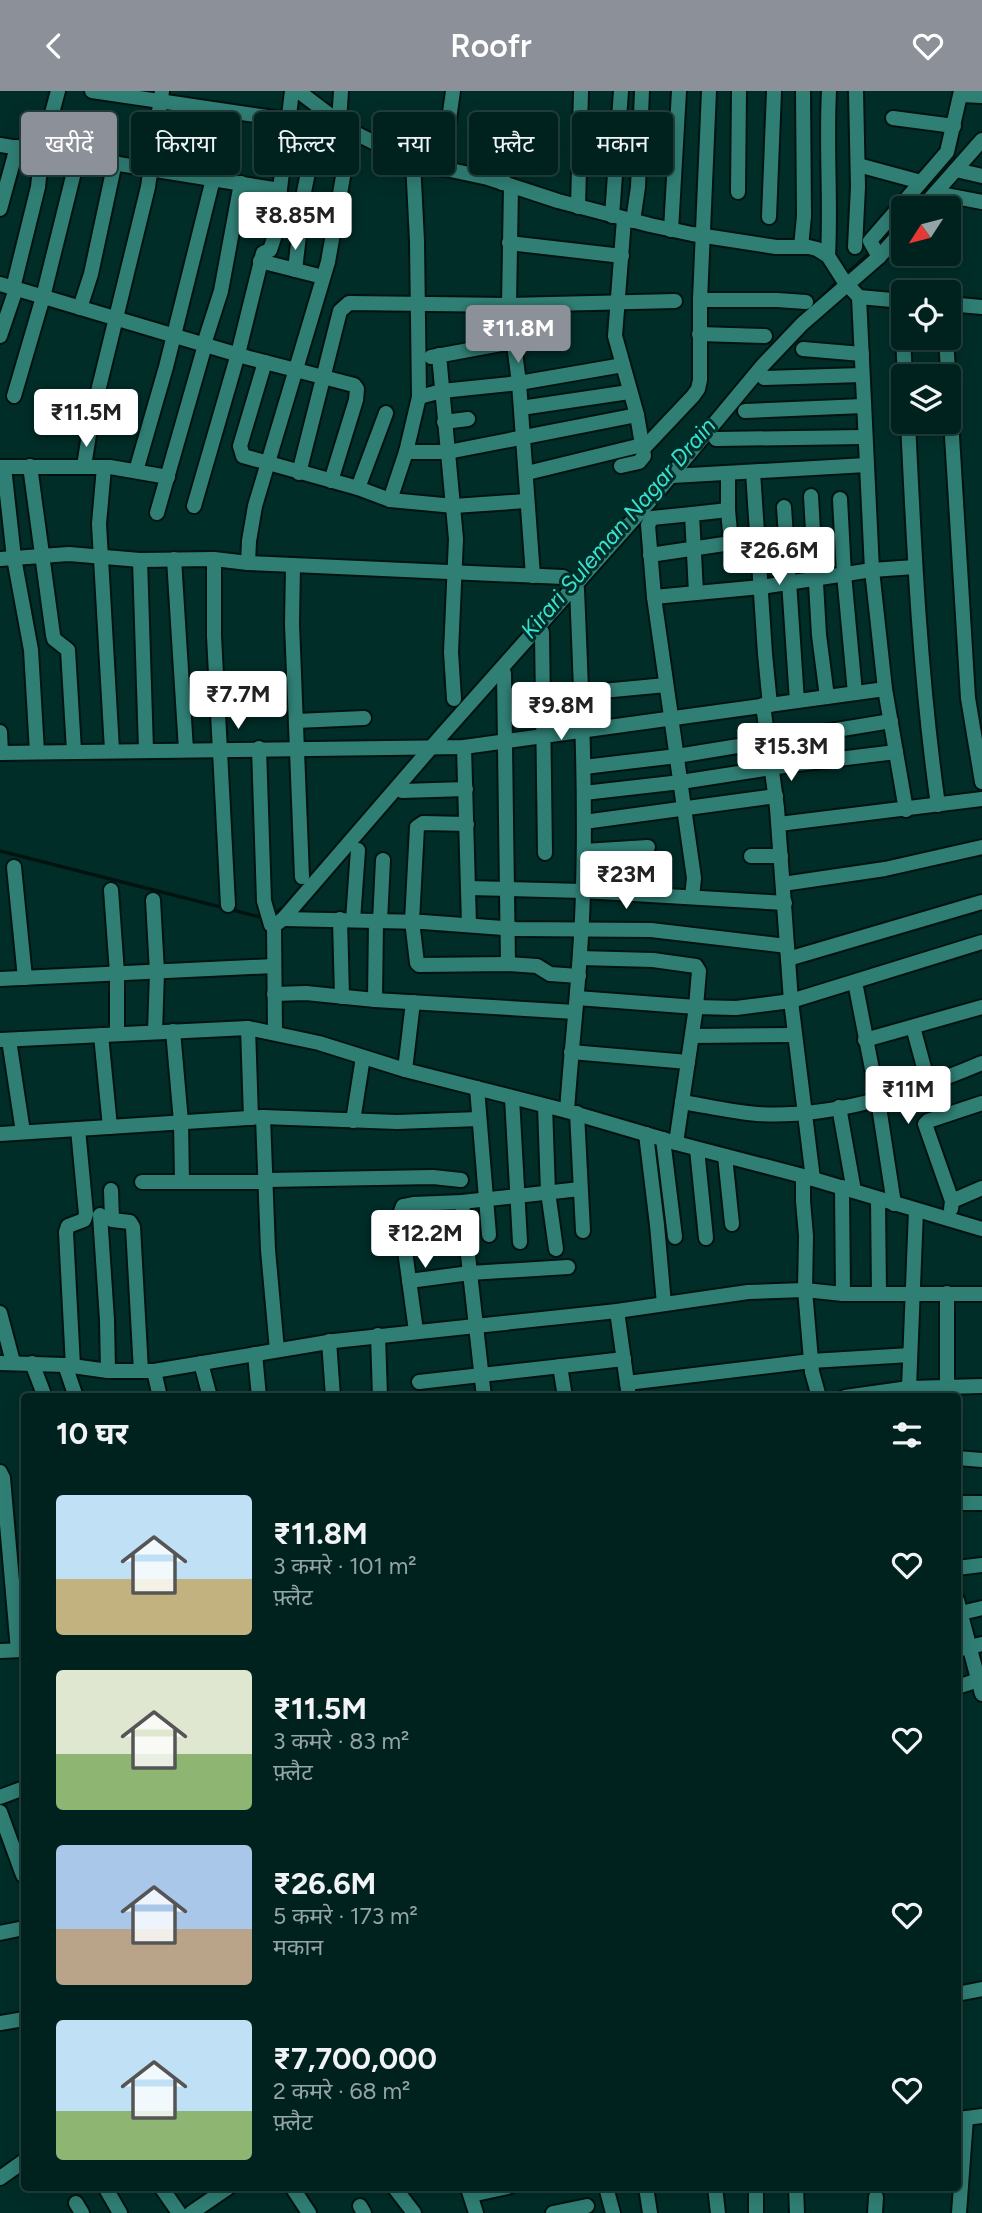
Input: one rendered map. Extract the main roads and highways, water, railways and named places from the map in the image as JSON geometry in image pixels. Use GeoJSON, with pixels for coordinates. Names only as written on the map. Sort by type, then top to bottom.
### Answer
{"type":"FeatureCollection","features":[{"type":"Feature","properties":{"kind":"waterway","name":"Kirari Suleman Nagar Drain"},"geometry":{"type":"LineString","coordinates":[[923,196],[929,189]]}},
{"type":"Feature","properties":{"kind":"waterway","name":"Kirari Suleman Nagar Drain"},"geometry":{"type":"LineString","coordinates":[[878,244],[891,230]]}},
{"type":"Feature","properties":{"kind":"waterway","name":"Kirari Suleman Nagar Drain"},"geometry":{"type":"LineString","coordinates":[[845,275],[871,252]]}},
{"type":"Feature","properties":{"kind":"waterway","name":"Kirari Suleman Nagar Drain"},"geometry":{"type":"LineString","coordinates":[[815,304],[839,280]]}},
{"type":"Feature","properties":{"kind":"waterway","name":"Kirari Suleman Nagar Drain"},"geometry":{"type":"LineString","coordinates":[[0,851],[264,918]]}},
{"type":"Feature","properties":{"kind":"waterway","name":"Kirari Suleman Nagar Drain"},"geometry":{"type":"LineString","coordinates":[[272,916],[288,904]]}}]}
